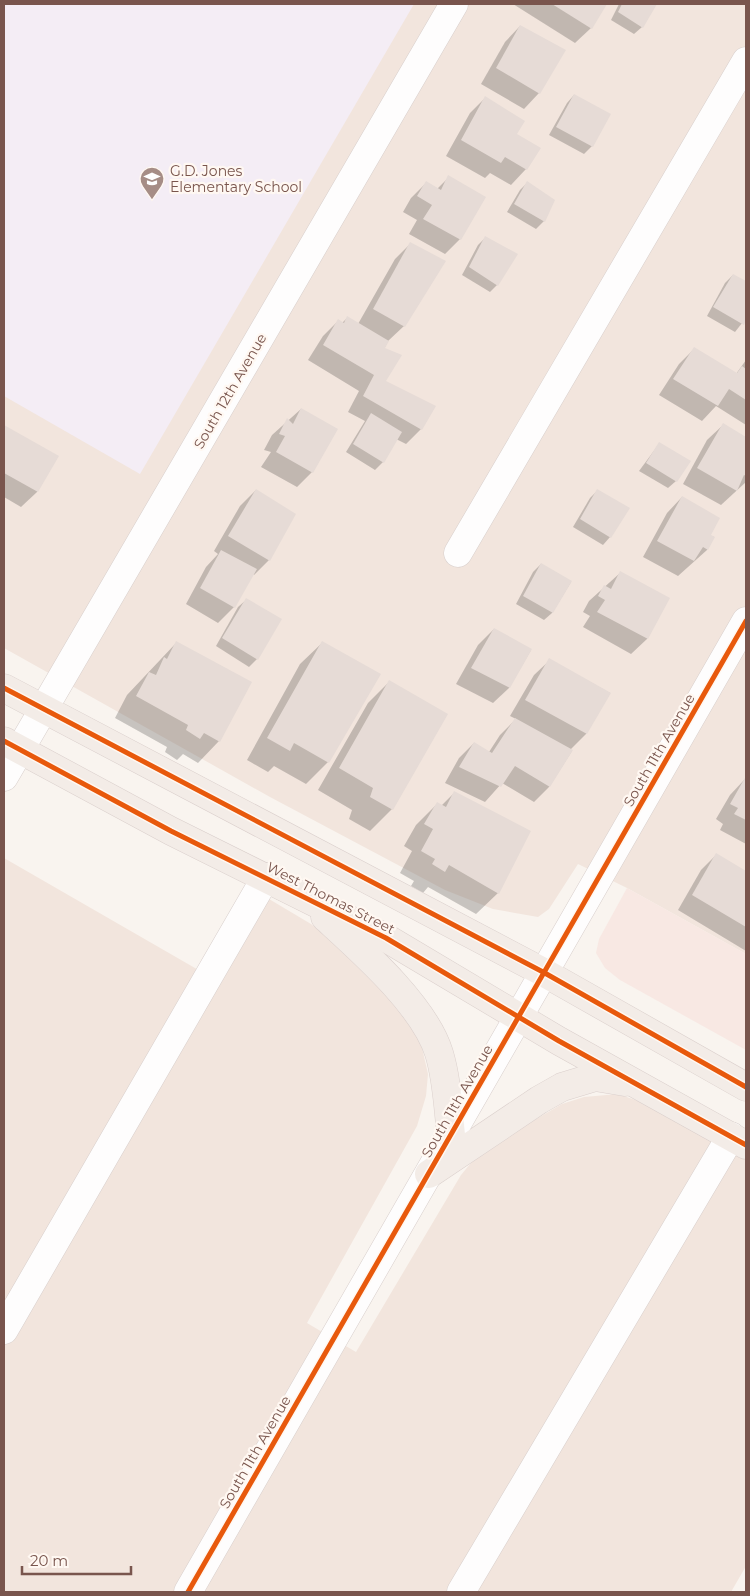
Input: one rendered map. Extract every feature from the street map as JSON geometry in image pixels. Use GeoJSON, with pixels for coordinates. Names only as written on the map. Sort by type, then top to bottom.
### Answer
{"type":"FeatureCollection","features":[{"type":"Feature","properties":{"kind":"main road"},"geometry":{"type":"LineString","coordinates":[[4,688],[42,710],[544,972],[746,1086]]}},
{"type":"Feature","properties":{"kind":"main road","name":"West Thomas Street"},"geometry":{"type":"LineString","coordinates":[[12,746],[171,831],[386,938],[634,1084],[738,1141]]}},
{"type":"Feature","properties":{"kind":"main road"},"geometry":{"type":"LineString","coordinates":[[300,894],[382,972],[425,1024],[439,1052],[442,1063],[451,1136]]}},
{"type":"Feature","properties":{"kind":"main road"},"geometry":{"type":"LineString","coordinates":[[429,1174],[539,1100],[562,1087],[595,1077],[634,1084]]}},
{"type":"Feature","properties":{"kind":"street","name":"South 12th Avenue"},"geometry":{"type":"LineString","coordinates":[[4,777],[12,746],[42,710],[454,4]]}},
{"type":"Feature","properties":{"kind":"street"},"geometry":{"type":"LineString","coordinates":[[458,553],[746,61]]}},
{"type":"Feature","properties":{"kind":"street","name":"South 11th Avenue"},"geometry":{"type":"LineString","coordinates":[[188,1592],[746,621]]}},
{"type":"Feature","properties":{"kind":"street"},"geometry":{"type":"LineString","coordinates":[[4,1330],[266,877]]}},
{"type":"Feature","properties":{"kind":"street"},"geometry":{"type":"LineString","coordinates":[[461,1592],[738,1141]]}},
{"type":"Feature","properties":{"kind":"shaded area"},"geometry":{"type":"Polygon","coordinates":[[[4,4],[746,4],[746,954],[627,888],[578,864],[549,909],[538,917],[493,909],[445,890],[270,797],[4,648],[4,4]]]}},
{"type":"Feature","properties":{"kind":"shaded area","name":"G.D. Jones Elementary School"},"geometry":{"type":"Polygon","coordinates":[[[4,4],[414,4],[140,474],[4,396],[4,4]]]}},
{"type":"Feature","properties":{"kind":"shaded area"},"geometry":{"type":"Polygon","coordinates":[[[4,858],[221,983],[269,899],[311,924],[358,962],[402,1011],[419,1035],[428,1074],[426,1096],[417,1126],[307,1323],[356,1352],[461,1175],[480,1152],[562,1104],[584,1097],[618,1094],[644,1103],[746,1155],[746,1566],[731,1592],[4,1592],[4,858]]]}},
{"type":"Feature","properties":{"kind":"shaded area"},"geometry":{"type":"Polygon","coordinates":[[[627,888],[746,954],[746,1050],[620,980],[605,968],[596,953],[599,939],[627,888]]]}},
{"type":"Feature","properties":{"kind":"building"},"geometry":{"type":"Polygon","coordinates":[[[552,4],[607,4],[592,29],[552,4]]]}},
{"type":"Feature","properties":{"kind":"building"},"geometry":{"type":"Polygon","coordinates":[[[622,4],[657,4],[643,28],[618,12],[622,4]]]}},
{"type":"Feature","properties":{"kind":"building"},"geometry":{"type":"Polygon","coordinates":[[[520,25],[566,50],[540,94],[496,68],[520,25]]]}},
{"type":"Feature","properties":{"kind":"building"},"geometry":{"type":"Polygon","coordinates":[[[574,94],[611,114],[593,147],[556,127],[574,94]]]}},
{"type":"Feature","properties":{"kind":"building"},"geometry":{"type":"Polygon","coordinates":[[[485,96],[525,121],[517,134],[541,148],[527,170],[505,157],[501,163],[461,140],[485,96]]]}},
{"type":"Feature","properties":{"kind":"building"},"geometry":{"type":"Polygon","coordinates":[[[448,175],[486,197],[461,240],[423,219],[432,205],[417,196],[426,181],[441,190],[448,175]]]}},
{"type":"Feature","properties":{"kind":"building"},"geometry":{"type":"Polygon","coordinates":[[[527,181],[555,200],[545,222],[514,204],[527,181]]]}},
{"type":"Feature","properties":{"kind":"building"},"geometry":{"type":"Polygon","coordinates":[[[485,236],[518,254],[498,286],[469,267],[485,236]]]}},
{"type":"Feature","properties":{"kind":"building"},"geometry":{"type":"Polygon","coordinates":[[[410,242],[446,261],[405,327],[373,309],[410,242]]]}},
{"type":"Feature","properties":{"kind":"building"},"geometry":{"type":"Polygon","coordinates":[[[733,274],[746,281],[746,321],[744,325],[713,307],[733,274]]]}},
{"type":"Feature","properties":{"kind":"building"},"geometry":{"type":"Polygon","coordinates":[[[347,316],[389,341],[385,348],[402,355],[386,381],[436,406],[422,430],[363,396],[374,375],[323,345],[338,319],[344,323],[347,316]]]}},
{"type":"Feature","properties":{"kind":"building"},"geometry":{"type":"Polygon","coordinates":[[[694,347],[737,373],[742,366],[746,369],[746,400],[729,389],[718,406],[673,379],[694,347]]]}},
{"type":"Feature","properties":{"kind":"building"},"geometry":{"type":"Polygon","coordinates":[[[301,408],[338,429],[313,473],[276,452],[285,436],[279,434],[287,418],[293,424],[301,408]]]}},
{"type":"Feature","properties":{"kind":"building"},"geometry":{"type":"Polygon","coordinates":[[[371,413],[402,432],[384,463],[353,444],[371,413]]]}},
{"type":"Feature","properties":{"kind":"building"},"geometry":{"type":"Polygon","coordinates":[[[723,423],[746,437],[746,476],[744,475],[737,491],[697,468],[723,423]]]}},
{"type":"Feature","properties":{"kind":"building"},"geometry":{"type":"Polygon","coordinates":[[[4,425],[59,456],[38,492],[4,473],[4,425]]]}},
{"type":"Feature","properties":{"kind":"building"},"geometry":{"type":"Polygon","coordinates":[[[659,442],[691,461],[677,482],[646,463],[659,442]]]}},
{"type":"Feature","properties":{"kind":"building"},"geometry":{"type":"Polygon","coordinates":[[[256,489],[296,514],[270,561],[228,536],[256,489]]]}},
{"type":"Feature","properties":{"kind":"building"},"geometry":{"type":"Polygon","coordinates":[[[597,489],[630,508],[611,538],[580,519],[597,489]]]}},
{"type":"Feature","properties":{"kind":"building"},"geometry":{"type":"Polygon","coordinates":[[[682,496],[720,518],[711,535],[715,537],[708,550],[703,547],[694,561],[657,541],[682,496]]]}},
{"type":"Feature","properties":{"kind":"building"},"geometry":{"type":"Polygon","coordinates":[[[221,550],[257,569],[235,608],[200,588],[221,550]]]}},
{"type":"Feature","properties":{"kind":"building"},"geometry":{"type":"Polygon","coordinates":[[[541,563],[572,581],[553,613],[523,596],[541,563]]]}},
{"type":"Feature","properties":{"kind":"building"},"geometry":{"type":"Polygon","coordinates":[[[620,571],[670,598],[648,639],[597,612],[605,600],[598,596],[604,585],[611,589],[620,571]]]}},
{"type":"Feature","properties":{"kind":"building"},"geometry":{"type":"Polygon","coordinates":[[[246,598],[282,619],[258,660],[222,638],[246,598]]]}},
{"type":"Feature","properties":{"kind":"building"},"geometry":{"type":"Polygon","coordinates":[[[494,628],[532,649],[510,688],[471,668],[494,628]]]}},
{"type":"Feature","properties":{"kind":"building"},"geometry":{"type":"Polygon","coordinates":[[[176,641],[252,682],[220,742],[204,733],[200,739],[186,730],[188,725],[136,696],[149,672],[156,675],[164,657],[167,659],[176,641]]]}},
{"type":"Feature","properties":{"kind":"building"},"geometry":{"type":"Polygon","coordinates":[[[322,641],[381,674],[329,763],[294,743],[290,751],[267,738],[322,641]]]}},
{"type":"Feature","properties":{"kind":"building"},"geometry":{"type":"Polygon","coordinates":[[[549,658],[611,693],[587,734],[525,700],[549,658]]]}},
{"type":"Feature","properties":{"kind":"building"},"geometry":{"type":"Polygon","coordinates":[[[389,680],[448,714],[393,810],[370,797],[373,788],[339,768],[389,680]]]}},
{"type":"Feature","properties":{"kind":"building"},"geometry":{"type":"Polygon","coordinates":[[[515,718],[573,750],[550,787],[515,766],[501,787],[459,767],[474,742],[492,753],[515,718]]]}},
{"type":"Feature","properties":{"kind":"building"},"geometry":{"type":"Polygon","coordinates":[[[746,776],[746,820],[734,814],[738,808],[730,804],[746,776]]]}},
{"type":"Feature","properties":{"kind":"building"},"geometry":{"type":"Polygon","coordinates":[[[454,791],[531,831],[499,894],[449,865],[445,872],[432,864],[435,859],[421,851],[433,829],[424,824],[437,802],[446,807],[454,791]]]}},
{"type":"Feature","properties":{"kind":"building"},"geometry":{"type":"Polygon","coordinates":[[[716,853],[746,871],[746,927],[692,895],[716,853]]]}},
{"type":"Feature","properties":{"kind":"cycle path"},"geometry":{"type":"LineString","coordinates":[[188,1592],[746,621]]}},
{"type":"Feature","properties":{"kind":"cycle path"},"geometry":{"type":"LineString","coordinates":[[4,688],[543,972],[746,1087]]}},
{"type":"Feature","properties":{"kind":"cycle path"},"geometry":{"type":"LineString","coordinates":[[4,741],[171,831],[386,938],[559,1041],[746,1145]]}},
{"type":"Feature","properties":{"kind":"place","name":"G.D. Jones Elementary School"},"geometry":{"type":"Point","coordinates":[152,200]}}]}
